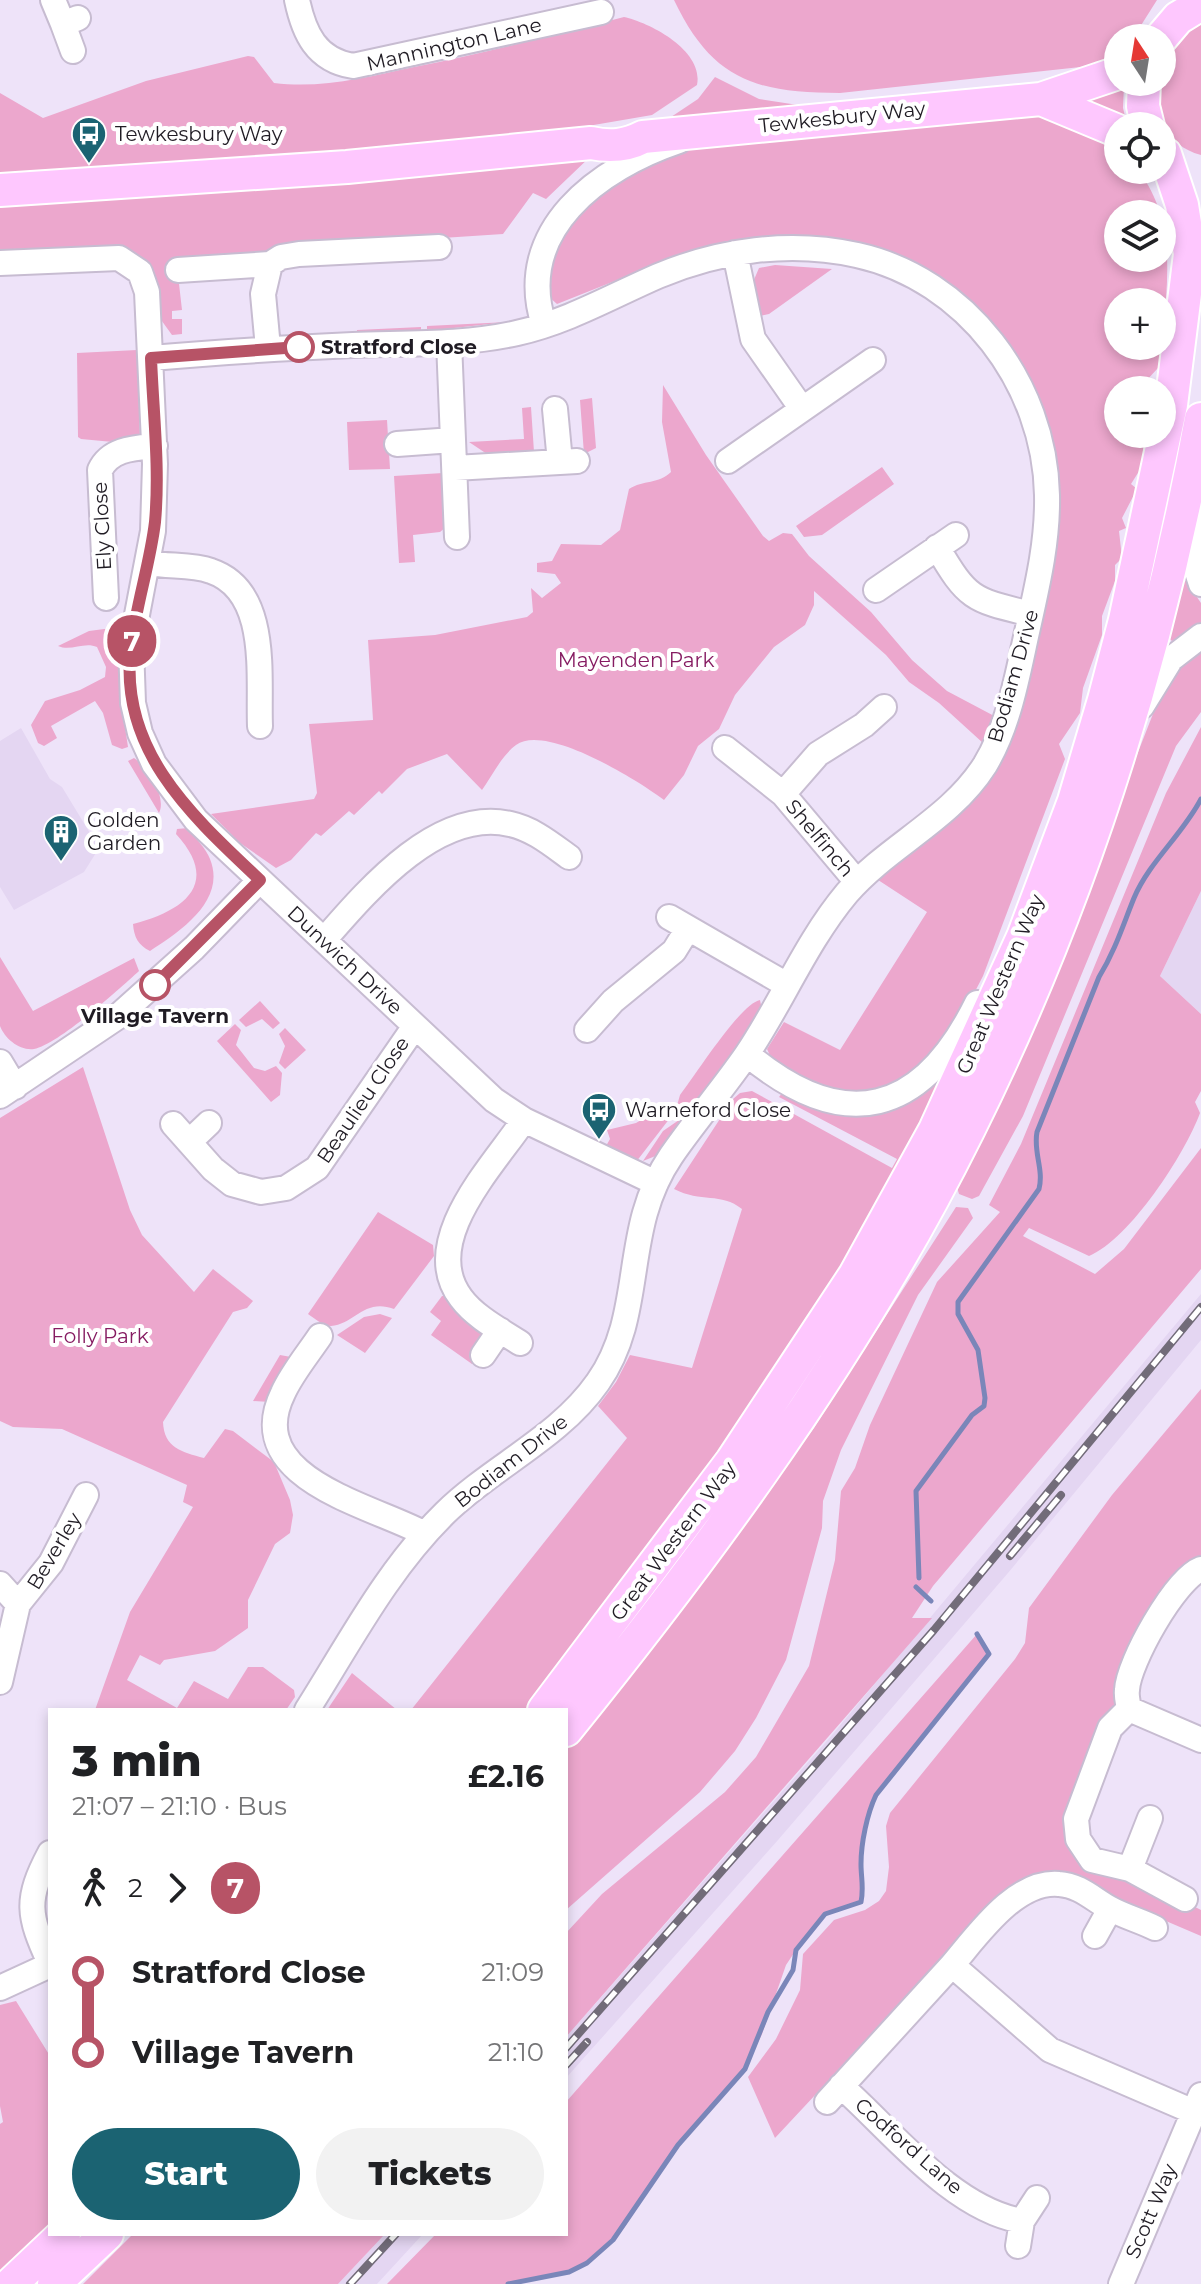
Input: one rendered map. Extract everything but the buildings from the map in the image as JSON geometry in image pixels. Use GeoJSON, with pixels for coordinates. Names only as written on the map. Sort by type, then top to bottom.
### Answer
{"type":"FeatureCollection","features":[{"type":"Feature","properties":{"kind":"main road"},"geometry":{"type":"LineString","coordinates":[[1165,24],[1173,0]]}},
{"type":"Feature","properties":{"kind":"main road"},"geometry":{"type":"LineString","coordinates":[[1173,24],[1201,4]]}},
{"type":"Feature","properties":{"kind":"main road","name":"Tewkesbury Way"},"geometry":{"type":"LineString","coordinates":[[0,190],[347,167],[591,143],[605,135],[629,132],[643,137],[1041,99],[1104,78]]}},
{"type":"Feature","properties":{"kind":"main road","name":"Tewkesbury Way"},"geometry":{"type":"LineString","coordinates":[[1041,99],[1104,125]]}},
{"type":"Feature","properties":{"kind":"main road"},"geometry":{"type":"LineString","coordinates":[[1176,162],[1201,171]]}},
{"type":"Feature","properties":{"kind":"main road","name":"Great Western Way"},"geometry":{"type":"LineString","coordinates":[[546,1708],[732,1461],[855,1275],[962,1074],[1042,885],[1078,787],[1122,632],[1171,405],[1190,254],[1182,205],[1175,184]]}},
{"type":"Feature","properties":{"kind":"main road","name":"Great Western Way"},"geometry":{"type":"LineString","coordinates":[[568,1727],[636,1641],[772,1454],[840,1354],[913,1233],[991,1084],[1031,997],[1087,855],[1129,729],[1160,615],[1201,419]]}},
{"type":"Feature","properties":{"kind":"main road"},"geometry":{"type":"LineString","coordinates":[[11,2284],[62,2236]]}},
{"type":"Feature","properties":{"kind":"main road"},"geometry":{"type":"LineString","coordinates":[[54,2284],[105,2236]]}},
{"type":"Feature","properties":{"kind":"street"},"geometry":{"type":"LineString","coordinates":[[53,0],[70,21],[73,51]]}},
{"type":"Feature","properties":{"kind":"street","name":"Mannington Lane"},"geometry":{"type":"LineString","coordinates":[[297,0],[314,45],[328,58],[353,66],[601,12]]}},
{"type":"Feature","properties":{"kind":"street"},"geometry":{"type":"LineString","coordinates":[[544,325],[537,271],[549,236],[560,218],[597,184],[632,161],[712,130]]}},
{"type":"Feature","properties":{"kind":"street"},"geometry":{"type":"LineString","coordinates":[[178,270],[270,264],[281,257],[299,254],[439,247]]}},
{"type":"Feature","properties":{"kind":"street","name":"Bodiam Drive"},"geometry":{"type":"LineString","coordinates":[[151,358],[268,348],[449,342],[518,333],[683,266],[735,253],[805,248],[875,259],[910,274],[943,295],[993,342],[1016,377],[1027,404],[1045,472],[1044,550],[1005,723],[987,762],[947,811],[872,866],[857,882],[828,918],[747,1054],[690,1128],[656,1183],[638,1229],[622,1331],[603,1376],[572,1413],[475,1486],[425,1534],[363,1618],[308,1708]]}},
{"type":"Feature","properties":{"kind":"street"},"geometry":{"type":"LineString","coordinates":[[735,253],[753,339],[802,409]]}},
{"type":"Feature","properties":{"kind":"street","name":"Dunwich Drive"},"geometry":{"type":"LineString","coordinates":[[0,263],[52,270],[119,258],[134,266],[147,292],[155,446],[155,519],[129,665],[140,733],[154,764],[184,805],[494,1100],[524,1120],[656,1183]]}},
{"type":"Feature","properties":{"kind":"street"},"geometry":{"type":"LineString","coordinates":[[268,348],[263,294],[270,264]]}},
{"type":"Feature","properties":{"kind":"street"},"geometry":{"type":"LineString","coordinates":[[449,342],[457,537]]}},
{"type":"Feature","properties":{"kind":"street"},"geometry":{"type":"LineString","coordinates":[[728,461],[873,360]]}},
{"type":"Feature","properties":{"kind":"street"},"geometry":{"type":"LineString","coordinates":[[455,468],[568,461],[555,409]]}},
{"type":"Feature","properties":{"kind":"street"},"geometry":{"type":"LineString","coordinates":[[397,444],[453,440]]}},
{"type":"Feature","properties":{"kind":"street","name":"Ely Close"},"geometry":{"type":"LineString","coordinates":[[106,598],[100,470],[107,459],[118,452],[155,446]]}},
{"type":"Feature","properties":{"kind":"street"},"geometry":{"type":"LineString","coordinates":[[1191,473],[1191,553],[1201,584]]}},
{"type":"Feature","properties":{"kind":"street"},"geometry":{"type":"LineString","coordinates":[[876,590],[947,541],[968,594],[1031,614]]}},
{"type":"Feature","properties":{"kind":"street"},"geometry":{"type":"LineString","coordinates":[[149,563],[213,571],[234,584],[246,597],[253,615],[260,726]]}},
{"type":"Feature","properties":{"kind":"street"},"geometry":{"type":"LineString","coordinates":[[1129,729],[1165,667],[1178,652],[1201,636]]}},
{"type":"Feature","properties":{"kind":"street","name":"Shelfinch"},"geometry":{"type":"LineString","coordinates":[[783,794],[818,754],[864,725],[884,707]]}},
{"type":"Feature","properties":{"kind":"street","name":"Shelfinch"},"geometry":{"type":"LineString","coordinates":[[725,748],[783,794],[857,882]]}},
{"type":"Feature","properties":{"kind":"street"},"geometry":{"type":"LineString","coordinates":[[324,940],[387,872],[423,845],[455,831],[490,822],[511,824],[531,831],[569,857]]}},
{"type":"Feature","properties":{"kind":"street"},"geometry":{"type":"LineString","coordinates":[[0,1062],[8,1091],[127,1009],[260,880]]}},
{"type":"Feature","properties":{"kind":"street"},"geometry":{"type":"LineString","coordinates":[[747,1054],[781,1079],[828,1101],[871,1102],[907,1090],[929,1076],[951,1050],[1042,885]]}},
{"type":"Feature","properties":{"kind":"street"},"geometry":{"type":"LineString","coordinates":[[603,1023],[674,951],[678,923],[707,936],[787,985]]}},
{"type":"Feature","properties":{"kind":"street","name":"Beaulieu Close"},"geometry":{"type":"LineString","coordinates":[[209,1123],[181,1133],[221,1177],[242,1189],[273,1191],[298,1182],[317,1168],[415,1026]]}},
{"type":"Feature","properties":{"kind":"street"},"geometry":{"type":"LineString","coordinates":[[483,1355],[510,1336],[462,1300],[451,1280],[446,1255],[453,1228],[462,1210],[524,1120]]}},
{"type":"Feature","properties":{"kind":"street"},"geometry":{"type":"LineString","coordinates":[[320,1336],[296,1354],[277,1412],[278,1441],[288,1464],[306,1479],[425,1534]]}},
{"type":"Feature","properties":{"kind":"street","name":"Beverley"},"geometry":{"type":"LineString","coordinates":[[0,1682],[18,1604],[51,1563],[86,1495]]}},
{"type":"Feature","properties":{"kind":"street"},"geometry":{"type":"LineString","coordinates":[[1185,1899],[1130,1869],[1092,1860],[1081,1848],[1076,1819],[1110,1728],[1129,1709],[1128,1681],[1154,1626],[1182,1582],[1201,1569]]}},
{"type":"Feature","properties":{"kind":"street","name":"Beverley"},"geometry":{"type":"LineString","coordinates":[[0,1584],[18,1604]]}},
{"type":"Feature","properties":{"kind":"street"},"geometry":{"type":"LineString","coordinates":[[1129,1709],[1201,1740]]}},
{"type":"Feature","properties":{"kind":"street"},"geometry":{"type":"LineString","coordinates":[[1130,1869],[1150,1818]]}},
{"type":"Feature","properties":{"kind":"street"},"geometry":{"type":"LineString","coordinates":[[48,1857],[33,1888],[31,1905],[35,1931],[48,1960]]}},
{"type":"Feature","properties":{"kind":"street"},"geometry":{"type":"LineString","coordinates":[[1155,1928],[1110,1909],[1078,1889],[1059,1883],[1033,1889],[999,1913],[952,1965],[1050,2050],[1197,2103]]}},
{"type":"Feature","properties":{"kind":"street"},"geometry":{"type":"LineString","coordinates":[[1095,1936],[1110,1909]]}},
{"type":"Feature","properties":{"kind":"street"},"geometry":{"type":"LineString","coordinates":[[0,1988],[48,1965]]}},
{"type":"Feature","properties":{"kind":"street","name":"Codford Lane"},"geometry":{"type":"LineString","coordinates":[[952,1965],[834,2094],[947,2186],[983,2206],[1022,2221]]}},
{"type":"Feature","properties":{"kind":"street","name":"Scott Way"},"geometry":{"type":"LineString","coordinates":[[1121,2284],[1197,2103]]}},
{"type":"Feature","properties":{"kind":"street"},"geometry":{"type":"LineString","coordinates":[[1018,2246],[1022,2221],[1037,2198]]}},
{"type":"Feature","properties":{"kind":"shaded area"},"geometry":{"type":"Polygon","coordinates":[[[21,728],[50,779],[62,787],[99,848],[84,872],[14,910],[0,887],[0,741],[21,728]]]}},
{"type":"Feature","properties":{"kind":"shaded area"},"geometry":{"type":"Polygon","coordinates":[[[1201,891],[1201,1014],[1160,976],[1201,891]]]}},
{"type":"Feature","properties":{"kind":"shaded area"},"geometry":{"type":"Polygon","coordinates":[[[1201,1294],[1201,1340],[1008,1573],[778,1840],[568,2076],[568,2035],[832,1735],[1201,1294]]]}},
{"type":"Feature","properties":{"kind":"shaded area"},"geometry":{"type":"Polygon","coordinates":[[[383,2236],[421,2236],[377,2284],[338,2284],[383,2236]]]}},
{"type":"Feature","properties":{"kind":"green space"},"geometry":{"type":"Polygon","coordinates":[[[674,0],[1157,0],[1142,24],[1104,24],[1104,62],[1099,65],[840,93],[784,90],[740,76],[721,65],[689,27],[674,0]]]}},
{"type":"Feature","properties":{"kind":"green space"},"geometry":{"type":"Polygon","coordinates":[[[624,17],[648,25],[673,40],[692,61],[697,73],[697,85],[652,115],[547,133],[341,155],[0,174],[0,93],[43,118],[146,81],[248,56],[254,57],[274,83],[327,83],[466,56],[624,17]]]}},
{"type":"Feature","properties":{"kind":"green space"},"geometry":{"type":"Polygon","coordinates":[[[1201,23],[1201,155],[1176,141],[1176,112],[1161,112],[1160,106],[1159,96],[1176,96],[1176,45],[1201,23]]]}},
{"type":"Feature","properties":{"kind":"green space"},"geometry":{"type":"Polygon","coordinates":[[[715,77],[759,99],[811,107],[668,119],[698,99],[715,77]]]}},
{"type":"Feature","properties":{"kind":"green space"},"geometry":{"type":"Polygon","coordinates":[[[1104,93],[1104,96],[1124,96],[1124,112],[1106,112],[1086,101],[1104,93]]]}},
{"type":"Feature","properties":{"kind":"green space"},"geometry":{"type":"Polygon","coordinates":[[[1044,115],[1104,138],[1104,184],[1147,184],[1155,200],[1104,200],[1104,272],[1167,272],[1167,282],[1167,288],[1104,288],[1104,360],[1159,360],[1158,368],[1151,376],[1104,376],[1104,448],[1143,448],[1146,460],[1131,484],[1137,489],[1122,518],[1126,528],[1119,531],[1122,558],[1115,565],[1115,581],[1102,616],[1102,635],[1083,688],[1080,713],[1059,744],[1065,759],[983,976],[949,1042],[931,1061],[878,1092],[821,1091],[772,1060],[767,1049],[784,1022],[840,1050],[927,912],[872,876],[976,788],[1049,564],[1022,374],[891,257],[670,259],[557,304],[548,296],[543,284],[558,239],[583,198],[688,146],[1044,115]]]}},
{"type":"Feature","properties":{"kind":"green space"},"geometry":{"type":"Polygon","coordinates":[[[592,155],[546,199],[533,193],[503,234],[275,249],[178,275],[182,310],[172,311],[172,319],[182,319],[182,334],[172,335],[159,317],[149,268],[0,256],[0,204],[592,155]]]}},
{"type":"Feature","properties":{"kind":"green space"},"geometry":{"type":"Polygon","coordinates":[[[775,265],[832,269],[769,314],[760,316],[753,282],[759,268],[775,265]]]}},
{"type":"Feature","properties":{"kind":"green space"},"geometry":{"type":"Polygon","coordinates":[[[508,322],[427,331],[427,326],[508,322]]]}},
{"type":"Feature","properties":{"kind":"green space"},"geometry":{"type":"Polygon","coordinates":[[[421,327],[421,332],[357,335],[357,330],[421,327]]]}},
{"type":"Feature","properties":{"kind":"green space"},"geometry":{"type":"Polygon","coordinates":[[[137,350],[140,437],[113,442],[81,439],[78,437],[77,353],[137,350]]]}},
{"type":"Feature","properties":{"kind":"green space","name":"Mayenden Park"},"geometry":{"type":"Polygon","coordinates":[[[663,385],[706,455],[763,536],[769,541],[783,533],[792,534],[809,556],[871,612],[912,660],[947,691],[998,718],[989,742],[983,743],[939,703],[909,682],[886,655],[814,591],[814,605],[805,625],[774,647],[735,695],[719,729],[698,746],[684,775],[664,800],[592,757],[548,742],[530,740],[511,749],[482,790],[447,754],[407,769],[382,794],[379,791],[354,815],[349,811],[321,836],[316,833],[291,860],[276,868],[240,843],[211,814],[314,799],[317,793],[309,724],[373,720],[368,640],[435,635],[527,617],[533,612],[531,588],[542,598],[561,583],[555,574],[537,572],[537,563],[552,561],[561,544],[601,545],[620,530],[629,489],[671,472],[662,422],[663,385]]]}},
{"type":"Feature","properties":{"kind":"green space"},"geometry":{"type":"Polygon","coordinates":[[[592,398],[596,448],[584,454],[580,400],[592,398]]]}},
{"type":"Feature","properties":{"kind":"green space"},"geometry":{"type":"Polygon","coordinates":[[[531,407],[534,452],[487,454],[469,442],[524,439],[522,408],[531,407]]]}},
{"type":"Feature","properties":{"kind":"green space"},"geometry":{"type":"Polygon","coordinates":[[[387,420],[390,469],[349,470],[347,422],[387,420]]]}},
{"type":"Feature","properties":{"kind":"green space"},"geometry":{"type":"Polygon","coordinates":[[[882,467],[894,484],[822,535],[804,537],[796,526],[882,467]]]}},
{"type":"Feature","properties":{"kind":"green space"},"geometry":{"type":"Polygon","coordinates":[[[443,473],[446,527],[440,532],[413,535],[415,562],[399,563],[394,476],[443,473]]]}},
{"type":"Feature","properties":{"kind":"green space"},"geometry":{"type":"Polygon","coordinates":[[[1186,581],[1201,603],[1201,625],[1172,641],[1166,636],[1181,582],[1186,581]]]}},
{"type":"Feature","properties":{"kind":"green space"},"geometry":{"type":"Polygon","coordinates":[[[127,626],[121,700],[128,747],[122,749],[112,745],[103,713],[95,701],[51,726],[57,738],[44,746],[38,743],[31,725],[45,701],[80,690],[105,677],[106,667],[97,647],[58,646],[89,631],[127,626]]]}},
{"type":"Feature","properties":{"kind":"green space"},"geometry":{"type":"Polygon","coordinates":[[[1201,644],[1201,712],[1176,746],[1023,1116],[979,1196],[972,1199],[959,1194],[956,1184],[1085,888],[1167,678],[1201,644]]]}},
{"type":"Feature","properties":{"kind":"green space"},"geometry":{"type":"Polygon","coordinates":[[[1201,727],[1201,891],[1160,976],[1201,1014],[1201,1091],[1195,1102],[1200,1113],[1182,1150],[1154,1194],[1105,1247],[1089,1256],[1029,1228],[1023,1236],[1095,1274],[1124,1249],[1201,1148],[1201,1269],[933,1586],[912,1618],[932,1618],[568,2035],[568,1931],[602,1894],[725,1792],[756,1757],[809,1666],[835,1560],[841,1491],[855,1468],[870,1425],[937,1282],[1000,1212],[989,1205],[1021,1144],[1166,793],[1201,727]]]}},
{"type":"Feature","properties":{"kind":"green space"},"geometry":{"type":"Polygon","coordinates":[[[134,758],[155,783],[161,806],[159,813],[128,761],[134,758]]]}},
{"type":"Feature","properties":{"kind":"green space"},"geometry":{"type":"Polygon","coordinates":[[[188,828],[210,859],[212,888],[197,914],[150,951],[137,940],[133,924],[168,911],[191,892],[196,881],[196,867],[176,834],[177,829],[188,828]]]}},
{"type":"Feature","properties":{"kind":"green space"},"geometry":{"type":"Polygon","coordinates":[[[0,957],[33,1011],[134,958],[139,971],[73,1027],[45,1045],[29,1049],[14,1043],[0,1026],[0,957]]]}},
{"type":"Feature","properties":{"kind":"green space"},"geometry":{"type":"Polygon","coordinates":[[[760,1000],[762,1010],[755,1023],[686,1120],[676,1109],[680,1095],[730,1027],[751,1004],[760,1000]]]}},
{"type":"Feature","properties":{"kind":"green space"},"geometry":{"type":"Polygon","coordinates":[[[260,1001],[280,1023],[273,1029],[262,1019],[246,1027],[239,1020],[260,1001]]]}},
{"type":"Feature","properties":{"kind":"green space"},"geometry":{"type":"Polygon","coordinates":[[[235,1024],[241,1030],[236,1045],[254,1068],[265,1071],[276,1066],[282,1073],[280,1095],[271,1102],[217,1041],[235,1024]]]}},
{"type":"Feature","properties":{"kind":"green space"},"geometry":{"type":"Polygon","coordinates":[[[285,1028],[306,1050],[285,1069],[279,1063],[285,1046],[279,1034],[285,1028]]]}},
{"type":"Feature","properties":{"kind":"green space"},"geometry":{"type":"Polygon","coordinates":[[[953,1064],[900,1175],[746,1419],[531,1708],[413,1708],[627,1438],[598,1406],[616,1382],[630,1355],[692,1368],[742,1209],[726,1201],[693,1196],[674,1189],[733,1099],[740,1093],[752,1091],[892,1168],[897,1159],[779,1097],[783,1092],[830,1110],[953,1064]]]}},
{"type":"Feature","properties":{"kind":"green space","name":"Folly Park"},"geometry":{"type":"Polygon","coordinates":[[[83,1067],[130,1210],[142,1235],[194,1292],[213,1269],[253,1301],[247,1308],[233,1312],[163,1422],[164,1431],[176,1448],[204,1458],[225,1429],[233,1431],[274,1462],[290,1500],[293,1515],[290,1533],[275,1544],[248,1600],[248,1628],[215,1651],[164,1660],[160,1665],[140,1655],[127,1680],[177,1708],[96,1708],[130,1612],[193,1507],[183,1502],[187,1485],[62,1429],[13,1427],[0,1421],[0,1118],[83,1067]]]}},
{"type":"Feature","properties":{"kind":"green space"},"geometry":{"type":"Polygon","coordinates":[[[661,1108],[670,1113],[670,1118],[636,1162],[606,1146],[610,1139],[607,1130],[636,1123],[661,1108]]]}},
{"type":"Feature","properties":{"kind":"green space"},"geometry":{"type":"Polygon","coordinates":[[[679,1120],[682,1124],[658,1155],[643,1161],[663,1131],[679,1120]]]}},
{"type":"Feature","properties":{"kind":"green space"},"geometry":{"type":"Polygon","coordinates":[[[956,1207],[968,1208],[973,1218],[918,1295],[841,1450],[823,1501],[822,1528],[786,1660],[756,1718],[735,1751],[700,1792],[568,1908],[568,1749],[676,1615],[814,1428],[956,1207]]]}},
{"type":"Feature","properties":{"kind":"green space"},"geometry":{"type":"Polygon","coordinates":[[[378,1212],[433,1245],[434,1256],[394,1309],[375,1307],[339,1324],[331,1326],[322,1323],[308,1314],[378,1212]]]}},
{"type":"Feature","properties":{"kind":"green space"},"geometry":{"type":"Polygon","coordinates":[[[442,1296],[450,1296],[484,1329],[485,1347],[472,1364],[431,1335],[441,1321],[430,1312],[442,1296]]]}},
{"type":"Feature","properties":{"kind":"green space"},"geometry":{"type":"Polygon","coordinates":[[[380,1314],[392,1318],[365,1353],[337,1335],[364,1317],[380,1314]]]}},
{"type":"Feature","properties":{"kind":"green space"},"geometry":{"type":"Polygon","coordinates":[[[280,1355],[291,1357],[270,1402],[253,1401],[280,1355]]]}},
{"type":"Feature","properties":{"kind":"green space"},"geometry":{"type":"Polygon","coordinates":[[[1201,1389],[1201,1562],[1121,1697],[1074,1846],[1201,1910],[1201,1936],[1070,1880],[1001,1896],[775,2138],[748,2077],[776,2039],[800,1990],[803,1954],[834,1920],[865,1910],[879,1901],[886,1891],[889,1867],[886,1826],[890,1813],[1015,1659],[1025,1643],[1029,1608],[1112,1495],[1201,1389]]]}},
{"type":"Feature","properties":{"kind":"green space"},"geometry":{"type":"Polygon","coordinates":[[[977,1634],[989,1654],[876,1795],[862,1847],[861,1902],[825,1914],[796,1950],[786,1965],[762,2034],[745,2069],[678,2145],[624,2228],[587,2263],[544,2279],[508,2284],[387,2284],[434,2236],[568,2236],[568,2100],[977,1634]]]}},
{"type":"Feature","properties":{"kind":"green space","name":"Folly Park"},"geometry":{"type":"Polygon","coordinates":[[[248,1667],[263,1667],[294,1690],[295,1697],[287,1708],[177,1708],[194,1681],[228,1699],[248,1667]]]}},
{"type":"Feature","properties":{"kind":"green space"},"geometry":{"type":"Polygon","coordinates":[[[352,1673],[395,1708],[328,1708],[352,1673]]]}},
{"type":"Feature","properties":{"kind":"green space"},"geometry":{"type":"Polygon","coordinates":[[[16,2001],[48,2053],[48,2233],[0,2278],[0,2124],[3,2122],[0,2106],[0,2005],[16,2001]]]}},
{"type":"Feature","properties":{"kind":"green space"},"geometry":{"type":"Polygon","coordinates":[[[131,2236],[383,2236],[338,2284],[83,2284],[131,2236]]]}},
{"type":"Feature","properties":{"kind":"waterway"},"geometry":{"type":"LineString","coordinates":[[919,1578],[916,1491],[972,1415],[984,1406],[978,1350],[958,1314],[958,1302],[1039,1189],[1037,1132],[1099,977],[1140,885],[1201,799]]}},
{"type":"Feature","properties":{"kind":"waterway"},"geometry":{"type":"LineString","coordinates":[[916,1587],[931,1601]]}},
{"type":"Feature","properties":{"kind":"waterway"},"geometry":{"type":"LineString","coordinates":[[508,2284],[569,2272],[587,2263],[613,2240],[678,2145],[745,2069],[768,2012],[793,1970],[796,1950],[825,1914],[861,1902],[862,1847],[876,1795],[989,1654],[977,1634]]}},
{"type":"Feature","properties":{"kind":"railway"},"geometry":{"type":"LineString","coordinates":[[568,2046],[934,1630],[1201,1307]]}},
{"type":"Feature","properties":{"kind":"railway"},"geometry":{"type":"LineString","coordinates":[[1010,1556],[1061,1495]]}},
{"type":"Feature","properties":{"kind":"railway"},"geometry":{"type":"LineString","coordinates":[[568,2063],[587,2042]]}},
{"type":"Feature","properties":{"kind":"railway"},"geometry":{"type":"LineString","coordinates":[[350,2284],[394,2236]]}},
{"type":"Feature","properties":{"kind":"bus line","name":"7"},"geometry":{"type":"LineString","coordinates":[[155,985],[260,880],[196,820],[166,784],[144,745],[136,720],[129,665],[155,519],[151,358],[299,347]]}},
{"type":"Feature","properties":{"kind":"place","name":"Tewkesbury Way"},"geometry":{"type":"Point","coordinates":[89,165]}},
{"type":"Feature","properties":{"kind":"place","name":"Stratford Close"},"geometry":{"type":"Point","coordinates":[299,347]}},
{"type":"Feature","properties":{"kind":"place","name":"Golden Garden"},"geometry":{"type":"Point","coordinates":[61,863]}},
{"type":"Feature","properties":{"kind":"place","name":"Village Tavern"},"geometry":{"type":"Point","coordinates":[155,985]}},
{"type":"Feature","properties":{"kind":"place","name":"Warneford Close"},"geometry":{"type":"Point","coordinates":[599,1141]}}]}
